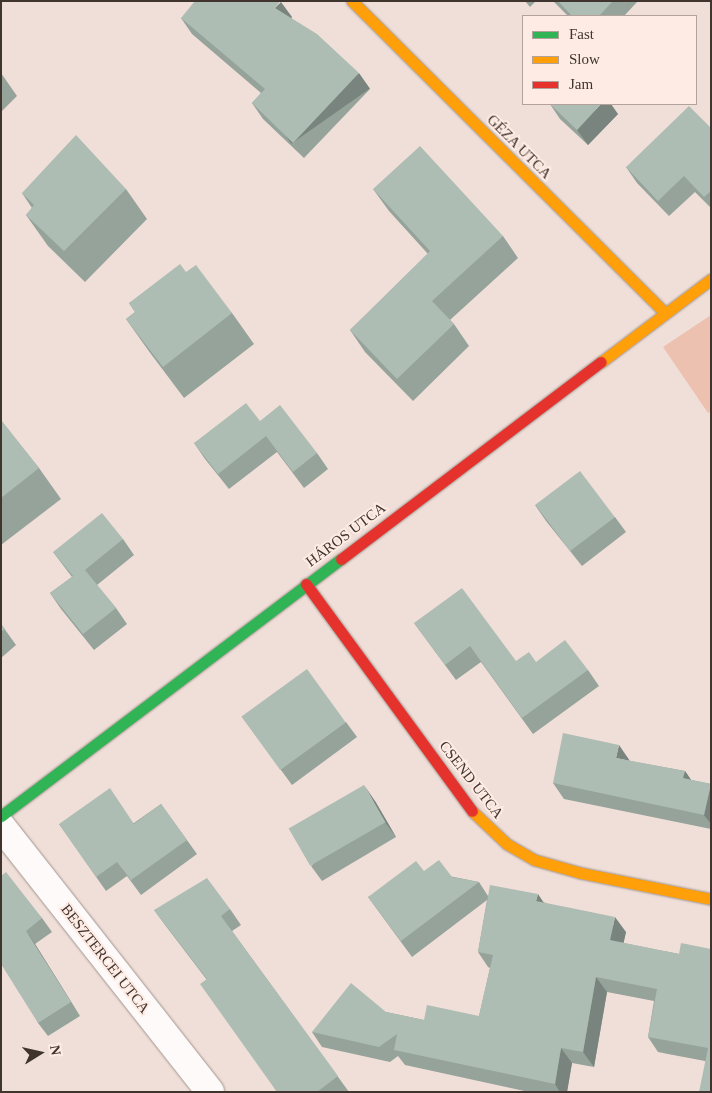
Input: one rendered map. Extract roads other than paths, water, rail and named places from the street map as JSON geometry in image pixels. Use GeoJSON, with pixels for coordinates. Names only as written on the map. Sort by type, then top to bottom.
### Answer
{"type":"FeatureCollection","features":[{"type":"Feature","properties":{"kind":"street","name":"GÉZA UTCA"},"geometry":{"type":"LineString","coordinates":[[352,1],[665,313]]}},
{"type":"Feature","properties":{"kind":"street","name":"HÁROS UTCA"},"geometry":{"type":"LineString","coordinates":[[1,816],[711,279]]}},
{"type":"Feature","properties":{"kind":"street","name":"CSEND UTCA"},"geometry":{"type":"LineString","coordinates":[[306,584],[478,819],[507,844],[535,860],[581,874],[711,899]]}},
{"type":"Feature","properties":{"kind":"street","name":"BESZTERCEI UTCA"},"geometry":{"type":"LineString","coordinates":[[1,826],[210,1092]]}}]}
